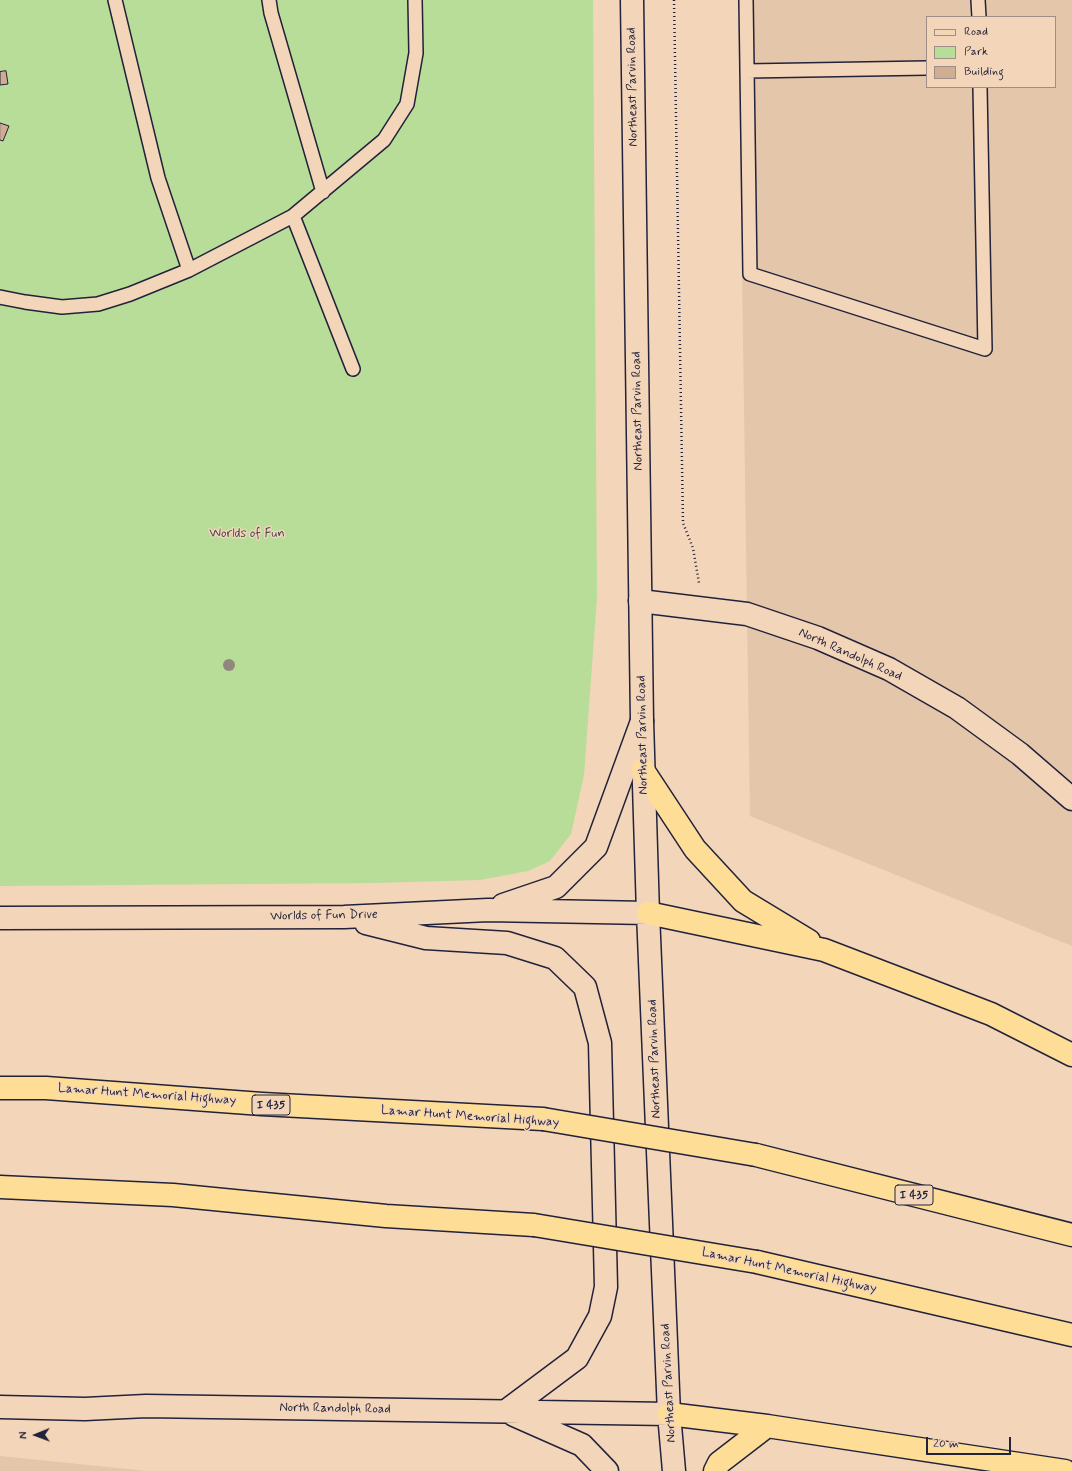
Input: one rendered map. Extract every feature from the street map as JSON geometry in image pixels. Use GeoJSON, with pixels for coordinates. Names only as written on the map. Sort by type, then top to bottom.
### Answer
{"type":"FeatureCollection","features":[{"type":"Feature","properties":{"kind":"highway"},"geometry":{"type":"LineString","coordinates":[[643,770],[695,849],[743,901],[824,950]]}},
{"type":"Feature","properties":{"kind":"highway"},"geometry":{"type":"LineString","coordinates":[[648,913],[824,950],[991,1014],[1072,1055]]}},
{"type":"Feature","properties":{"kind":"highway","name":"Lamar Hunt Memorial Highway"},"geometry":{"type":"LineString","coordinates":[[0,1088],[46,1088],[262,1104],[543,1119],[756,1155],[1072,1235]]}},
{"type":"Feature","properties":{"kind":"highway","name":"Lamar Hunt Memorial Highway"},"geometry":{"type":"LineString","coordinates":[[0,1188],[173,1195],[386,1216],[534,1225],[757,1262],[1072,1335]]}},
{"type":"Feature","properties":{"kind":"highway"},"geometry":{"type":"LineString","coordinates":[[669,1414],[767,1426],[1065,1471]]}},
{"type":"Feature","properties":{"kind":"highway"},"geometry":{"type":"LineString","coordinates":[[714,1471],[719,1463],[767,1426]]}},
{"type":"Feature","properties":{"kind":"main road","name":"Northeast Parvin Road"},"geometry":{"type":"LineString","coordinates":[[632,0],[643,770],[669,1414],[674,1471]]}},
{"type":"Feature","properties":{"kind":"main road","name":"North Randolph Road"},"geometry":{"type":"LineString","coordinates":[[640,601],[747,614],[818,638],[889,669],[957,708],[1020,754],[1072,799]]}},
{"type":"Feature","properties":{"kind":"main road"},"geometry":{"type":"LineString","coordinates":[[488,910],[556,887],[596,847],[642,721]]}},
{"type":"Feature","properties":{"kind":"main road","name":"Worlds of Fun Drive"},"geometry":{"type":"LineString","coordinates":[[0,918],[344,917],[488,910],[648,913]]}},
{"type":"Feature","properties":{"kind":"main road"},"geometry":{"type":"LineString","coordinates":[[344,917],[426,938],[507,943],[555,958],[585,986],[600,1043],[606,1287],[600,1316],[577,1358],[506,1412],[582,1445],[607,1471]]}},
{"type":"Feature","properties":{"kind":"main road","name":"North Randolph Road"},"geometry":{"type":"LineString","coordinates":[[0,1408],[85,1409],[146,1406],[669,1414]]}},
{"type":"Feature","properties":{"kind":"lane"},"geometry":{"type":"LineString","coordinates":[[115,0],[158,178],[189,270]]}},
{"type":"Feature","properties":{"kind":"lane"},"geometry":{"type":"LineString","coordinates":[[269,0],[271,13],[323,192]]}},
{"type":"Feature","properties":{"kind":"lane"},"geometry":{"type":"LineString","coordinates":[[0,297],[62,307],[98,304],[130,294],[189,270],[293,216],[384,140],[407,104],[416,53],[415,0]]}},
{"type":"Feature","properties":{"kind":"lane"},"geometry":{"type":"LineString","coordinates":[[746,0],[750,274],[985,349],[980,88]]}},
{"type":"Feature","properties":{"kind":"lane"},"geometry":{"type":"LineString","coordinates":[[978,0],[979,16]]}},
{"type":"Feature","properties":{"kind":"lane"},"geometry":{"type":"LineString","coordinates":[[747,71],[926,68]]}},
{"type":"Feature","properties":{"kind":"lane"},"geometry":{"type":"LineString","coordinates":[[293,216],[353,369]]}},
{"type":"Feature","properties":{"kind":"path"},"geometry":{"type":"LineString","coordinates":[[674,0],[683,524],[693,548],[698,574],[700,608]]}},
{"type":"Feature","properties":{"kind":"shaded area"},"geometry":{"type":"Polygon","coordinates":[[[738,0],[1072,0],[1072,946],[750,816],[738,0]]]}},
{"type":"Feature","properties":{"kind":"shaded area"},"geometry":{"type":"Polygon","coordinates":[[[0,1456],[147,1471],[0,1471],[0,1456]]]}},
{"type":"Feature","properties":{"kind":"green space","name":"Worlds of Fun"},"geometry":{"type":"Polygon","coordinates":[[[0,0],[593,0],[597,597],[584,775],[571,834],[550,861],[528,871],[480,880],[374,883],[0,886],[0,0]]]}},
{"type":"Feature","properties":{"kind":"building"},"geometry":{"type":"Polygon","coordinates":[[[6,71],[8,84],[0,85],[0,72],[6,71]]]}},
{"type":"Feature","properties":{"kind":"building"},"geometry":{"type":"Polygon","coordinates":[[[0,123],[9,126],[3,141],[0,140],[0,123]]]}}]}
